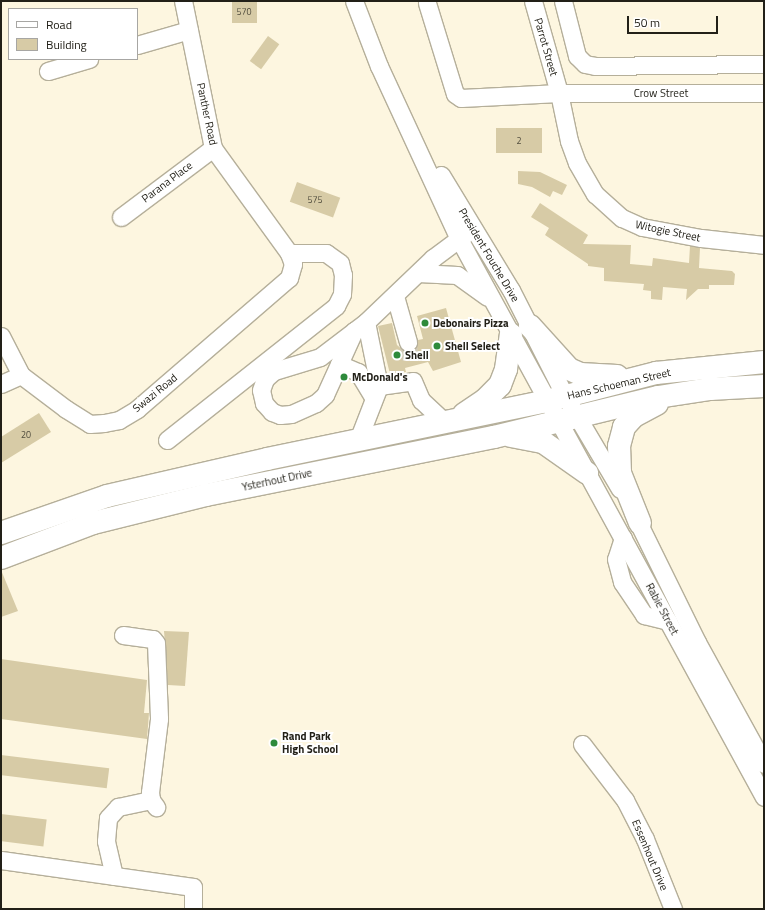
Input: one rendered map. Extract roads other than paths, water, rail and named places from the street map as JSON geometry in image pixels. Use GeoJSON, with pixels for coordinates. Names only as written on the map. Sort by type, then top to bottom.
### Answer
{"type":"FeatureCollection","features":[{"type":"Feature","properties":{"kind":"main road"},"geometry":{"type":"LineString","coordinates":[[450,421],[485,400],[500,385],[521,330],[562,363],[580,374],[605,376],[656,373]]}},
{"type":"Feature","properties":{"kind":"main road","name":"Hans Schoeman Street"},"geometry":{"type":"LineString","coordinates":[[556,398],[656,373],[764,362]]}},
{"type":"Feature","properties":{"kind":"main road","name":"Hans Schoeman Street"},"geometry":{"type":"LineString","coordinates":[[568,419],[658,397],[710,389],[764,386]]}},
{"type":"Feature","properties":{"kind":"main road"},"geometry":{"type":"LineString","coordinates":[[640,523],[618,465],[619,446],[624,427],[634,416],[651,406],[710,389]]}},
{"type":"Feature","properties":{"kind":"main road","name":"Ysterhout Drive"},"geometry":{"type":"LineString","coordinates":[[1,533],[108,496],[358,440],[556,398]]}},
{"type":"Feature","properties":{"kind":"main road","name":"Ysterhout Drive"},"geometry":{"type":"LineString","coordinates":[[1,558],[93,523],[127,514],[344,466],[494,437],[568,419]]}},
{"type":"Feature","properties":{"kind":"main road"},"geometry":{"type":"LineString","coordinates":[[494,437],[517,436],[543,442],[587,473]]}},
{"type":"Feature","properties":{"kind":"street","name":"Panther Road"},"geometry":{"type":"LineString","coordinates":[[183,1],[212,148],[289,253]]}},
{"type":"Feature","properties":{"kind":"street","name":"President Fouche Drive"},"geometry":{"type":"LineString","coordinates":[[354,1],[367,37],[403,119],[424,146],[498,306],[521,330]]}},
{"type":"Feature","properties":{"kind":"street","name":"Parrot Street"},"geometry":{"type":"LineString","coordinates":[[533,1],[558,93]]}},
{"type":"Feature","properties":{"kind":"street"},"geometry":{"type":"LineString","coordinates":[[563,1],[577,56],[585,64],[595,66],[764,64]]}},
{"type":"Feature","properties":{"kind":"street","name":"Crow Street"},"geometry":{"type":"LineString","coordinates":[[427,3],[457,97],[558,93],[764,93]]}},
{"type":"Feature","properties":{"kind":"street"},"geometry":{"type":"LineString","coordinates":[[138,45],[189,30]]}},
{"type":"Feature","properties":{"kind":"street"},"geometry":{"type":"LineString","coordinates":[[48,71],[86,60]]}},
{"type":"Feature","properties":{"kind":"street","name":"Witogie Street"},"geometry":{"type":"LineString","coordinates":[[558,93],[576,163],[595,194],[611,211],[642,227],[701,238],[764,245]]}},
{"type":"Feature","properties":{"kind":"street","name":"Parana Place"},"geometry":{"type":"LineString","coordinates":[[121,217],[212,148]]}},
{"type":"Feature","properties":{"kind":"street"},"geometry":{"type":"LineString","coordinates":[[360,326],[339,364],[325,395],[316,404],[291,414],[280,415],[272,412],[264,403],[260,390],[265,379],[274,371],[320,357],[360,326],[395,296],[418,273],[465,233]]}},
{"type":"Feature","properties":{"kind":"street","name":"President Fouche Drive"},"geometry":{"type":"LineString","coordinates":[[465,233],[511,290],[521,330],[568,419]]}},
{"type":"Feature","properties":{"kind":"street"},"geometry":{"type":"LineString","coordinates":[[167,440],[336,306],[342,294],[343,275],[340,263],[326,253],[289,253]]}},
{"type":"Feature","properties":{"kind":"street","name":"Swazi Road"},"geometry":{"type":"LineString","coordinates":[[1,336],[21,375],[66,409],[90,424],[119,420],[136,409],[285,284],[292,269],[289,253]]}},
{"type":"Feature","properties":{"kind":"street"},"geometry":{"type":"LineString","coordinates":[[418,273],[457,275],[498,306]]}},
{"type":"Feature","properties":{"kind":"street"},"geometry":{"type":"LineString","coordinates":[[395,296],[408,342]]}},
{"type":"Feature","properties":{"kind":"street"},"geometry":{"type":"LineString","coordinates":[[358,440],[376,392],[360,326]]}},
{"type":"Feature","properties":{"kind":"street"},"geometry":{"type":"LineString","coordinates":[[339,364],[358,372],[376,392]]}},
{"type":"Feature","properties":{"kind":"street"},"geometry":{"type":"LineString","coordinates":[[376,392],[412,374],[421,400],[450,421]]}},
{"type":"Feature","properties":{"kind":"street"},"geometry":{"type":"LineString","coordinates":[[1,384],[21,375]]}},
{"type":"Feature","properties":{"kind":"street","name":"Rabie Street"},"geometry":{"type":"LineString","coordinates":[[568,419],[587,473],[764,798]]}},
{"type":"Feature","properties":{"kind":"street","name":"Rabie Street"},"geometry":{"type":"LineString","coordinates":[[568,419],[640,523],[697,642],[764,764]]}},
{"type":"Feature","properties":{"kind":"street"},"geometry":{"type":"LineString","coordinates":[[114,876],[106,841],[108,818],[118,807],[153,804],[159,718],[156,643],[153,639],[123,635]]}},
{"type":"Feature","properties":{"kind":"street","name":"Essenhout Drive"},"geometry":{"type":"LineString","coordinates":[[582,744],[628,806],[648,844],[673,909]]}},
{"type":"Feature","properties":{"kind":"street"},"geometry":{"type":"LineString","coordinates":[[1,860],[114,876],[192,880],[193,907]]}},
{"type":"Feature","properties":{"kind":"tunnel"},"geometry":{"type":"LineString","coordinates":[[408,342],[412,366]]}},
{"type":"Feature","properties":{"kind":"place","name":"Debonairs Pizza"},"geometry":{"type":"Point","coordinates":[425,323]}},
{"type":"Feature","properties":{"kind":"place","name":"Shell Select"},"geometry":{"type":"Point","coordinates":[437,346]}},
{"type":"Feature","properties":{"kind":"place","name":"Shell"},"geometry":{"type":"Point","coordinates":[397,355]}},
{"type":"Feature","properties":{"kind":"place","name":"McDonald's"},"geometry":{"type":"Point","coordinates":[344,377]}},
{"type":"Feature","properties":{"kind":"place","name":"Rand Park High School"},"geometry":{"type":"Point","coordinates":[274,743]}}]}
